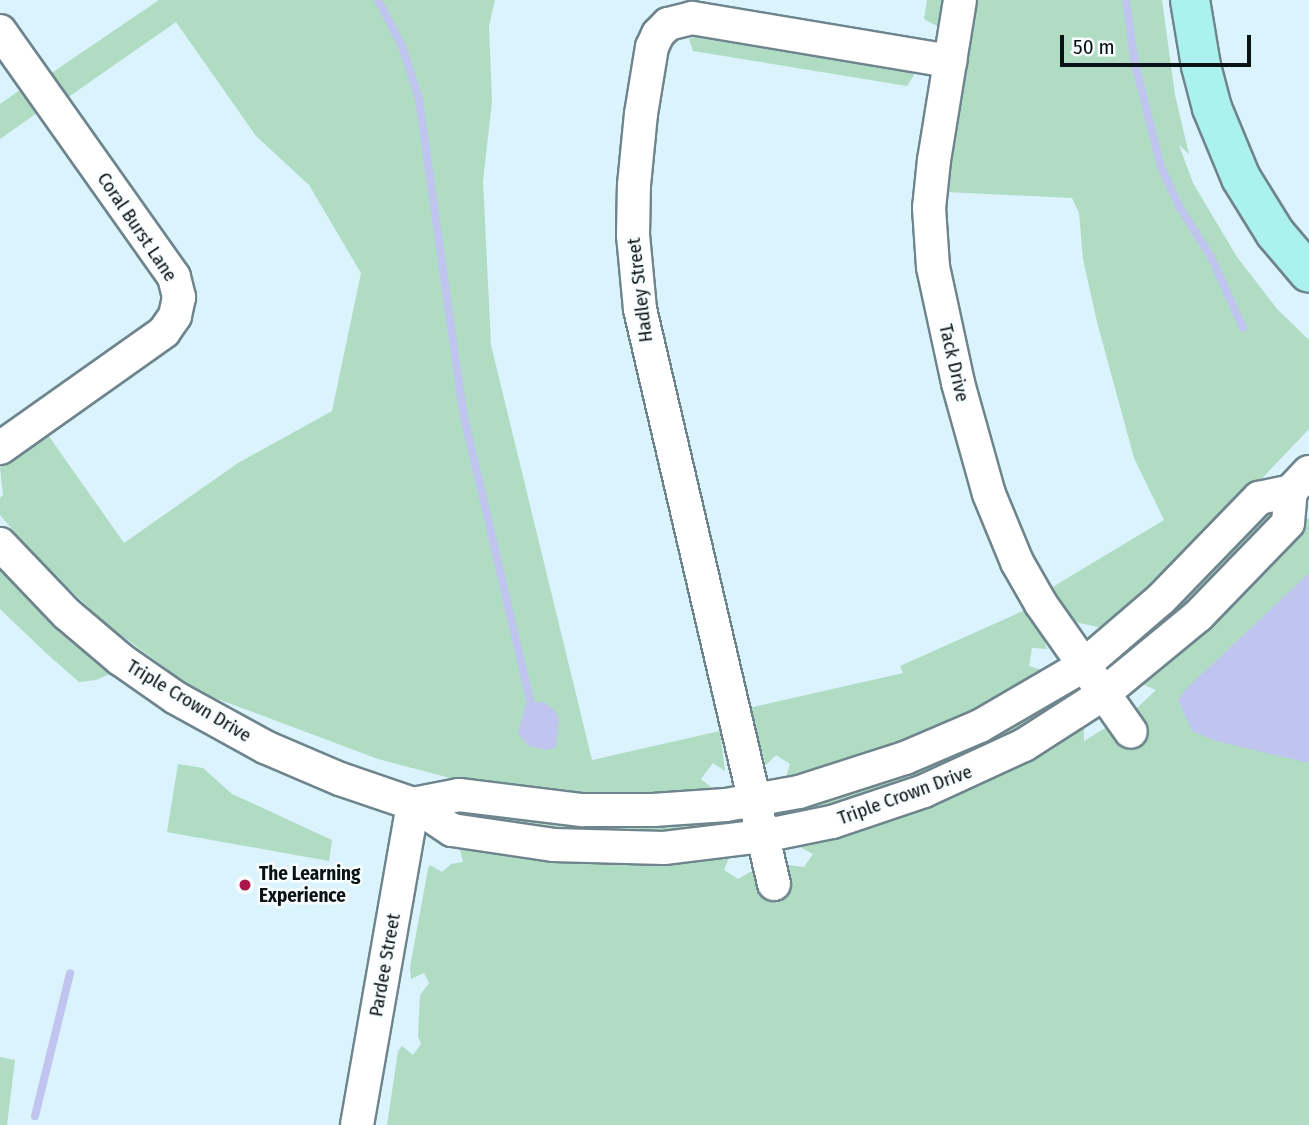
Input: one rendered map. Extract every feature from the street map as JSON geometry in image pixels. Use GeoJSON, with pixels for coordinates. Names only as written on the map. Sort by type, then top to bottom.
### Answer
{"type":"FeatureCollection","features":[{"type":"Feature","properties":{"kind":"main road"},"geometry":{"type":"LineString","coordinates":[[1190,0],[1201,66],[1212,108],[1241,178],[1275,233],[1309,273]]}},
{"type":"Feature","properties":{"kind":"street","name":"Tack Drive"},"geometry":{"type":"LineString","coordinates":[[960,0],[929,208],[933,267],[950,350],[972,440],[999,521],[1041,604],[1102,695],[1131,732]]}},
{"type":"Feature","properties":{"kind":"street","name":"Hadley Street"},"geometry":{"type":"LineString","coordinates":[[774,884],[649,360],[637,288],[633,209],[637,139],[652,47],[658,34],[661,14],[950,61]]}},
{"type":"Feature","properties":{"kind":"street","name":"Coral Burst Lane"},"geometry":{"type":"LineString","coordinates":[[0,31],[174,277],[191,309],[154,340],[0,448]]}},
{"type":"Feature","properties":{"kind":"street","name":"Triple Crown Drive"},"geometry":{"type":"LineString","coordinates":[[414,804],[459,795],[529,806],[615,810],[701,807],[754,801],[819,786],[932,747],[980,726],[1083,666],[1153,607],[1259,498],[1300,482]]}},
{"type":"Feature","properties":{"kind":"street","name":"Triple Crown Drive"},"geometry":{"type":"LineString","coordinates":[[0,544],[86,631],[176,698],[236,733],[307,766],[414,804],[452,830],[554,845],[664,848],[763,836],[856,815],[958,777],[1024,745],[1102,695],[1177,636],[1288,523],[1300,482]]}},
{"type":"Feature","properties":{"kind":"street","name":"Pardee Street"},"geometry":{"type":"LineString","coordinates":[[357,1125],[414,804]]}},
{"type":"Feature","properties":{"kind":"green space"},"geometry":{"type":"Polygon","coordinates":[[[159,0],[495,0],[489,26],[492,102],[483,181],[491,345],[592,760],[720,731],[725,771],[713,763],[701,779],[712,788],[708,792],[602,798],[469,783],[378,759],[215,698],[186,683],[106,624],[35,556],[0,515],[0,498],[3,495],[0,468],[48,435],[124,543],[238,463],[332,411],[361,273],[309,185],[256,136],[176,22],[67,98],[50,74],[159,0]]]}},
{"type":"Feature","properties":{"kind":"green space"},"geometry":{"type":"Polygon","coordinates":[[[927,0],[943,0],[937,26],[924,19],[927,0]]]}},
{"type":"Feature","properties":{"kind":"green space"},"geometry":{"type":"Polygon","coordinates":[[[976,0],[1162,0],[1175,95],[1189,154],[1179,145],[1193,183],[1237,257],[1278,310],[1309,340],[1309,429],[1212,531],[1111,626],[1102,628],[1075,622],[1051,588],[1164,520],[1134,458],[1097,322],[1083,259],[1079,213],[1072,198],[946,192],[976,0]]]}},
{"type":"Feature","properties":{"kind":"green space"},"geometry":{"type":"Polygon","coordinates":[[[694,37],[910,72],[914,75],[907,86],[693,51],[689,39],[694,37]]]}},
{"type":"Feature","properties":{"kind":"green space"},"geometry":{"type":"Polygon","coordinates":[[[20,90],[37,113],[0,139],[0,104],[20,90]]]}},
{"type":"Feature","properties":{"kind":"green space"},"geometry":{"type":"Polygon","coordinates":[[[1268,512],[1273,519],[1144,647],[1138,644],[1138,635],[1263,513],[1268,512]]]}},
{"type":"Feature","properties":{"kind":"green space"},"geometry":{"type":"Polygon","coordinates":[[[1309,518],[1309,1125],[387,1125],[398,1051],[402,1046],[413,1055],[421,1044],[418,1036],[420,995],[429,983],[424,973],[411,979],[410,967],[428,869],[430,865],[442,872],[451,864],[463,862],[459,845],[730,855],[724,870],[738,879],[750,872],[789,865],[804,867],[813,854],[800,847],[807,841],[1084,726],[1084,741],[1136,709],[1156,690],[1142,684],[1146,678],[1309,518]]]}},
{"type":"Feature","properties":{"kind":"green space"},"geometry":{"type":"Polygon","coordinates":[[[0,569],[44,616],[112,673],[96,680],[79,682],[46,653],[0,609],[0,569]]]}},
{"type":"Feature","properties":{"kind":"green space"},"geometry":{"type":"Polygon","coordinates":[[[1025,610],[1044,638],[1047,649],[1032,648],[1029,666],[1042,670],[1035,680],[922,739],[799,778],[786,777],[790,764],[776,755],[766,765],[749,708],[903,673],[900,666],[1025,610]]]}},
{"type":"Feature","properties":{"kind":"green space"},"geometry":{"type":"Polygon","coordinates":[[[1041,706],[1047,714],[982,755],[812,813],[809,807],[810,802],[1041,706]]]}},
{"type":"Feature","properties":{"kind":"green space"},"geometry":{"type":"Polygon","coordinates":[[[178,764],[203,768],[232,794],[332,840],[329,861],[167,832],[178,764]]]}},
{"type":"Feature","properties":{"kind":"green space"},"geometry":{"type":"Polygon","coordinates":[[[485,810],[695,821],[697,825],[696,830],[581,837],[479,820],[485,810]]]}},
{"type":"Feature","properties":{"kind":"green space"},"geometry":{"type":"Polygon","coordinates":[[[0,1057],[15,1060],[7,1125],[0,1125],[0,1057]]]}},
{"type":"Feature","properties":{"kind":"water"},"geometry":{"type":"Polygon","coordinates":[[[1309,573],[1309,763],[1216,741],[1192,731],[1178,700],[1186,689],[1309,573]]]}},
{"type":"Feature","properties":{"kind":"water"},"geometry":{"type":"Polygon","coordinates":[[[544,702],[555,711],[559,719],[556,747],[546,750],[529,746],[518,734],[526,703],[544,702]]]}},
{"type":"Feature","properties":{"kind":"waterway"},"geometry":{"type":"LineString","coordinates":[[378,0],[402,46],[419,99],[463,412],[533,712]]}},
{"type":"Feature","properties":{"kind":"waterway"},"geometry":{"type":"LineString","coordinates":[[1126,0],[1135,64],[1161,167],[1179,206],[1211,257],[1243,328]]}},
{"type":"Feature","properties":{"kind":"waterway"},"geometry":{"type":"LineString","coordinates":[[35,1116],[70,973]]}},
{"type":"Feature","properties":{"kind":"place","name":"The Learning Experience"},"geometry":{"type":"Point","coordinates":[245,885]}}]}
